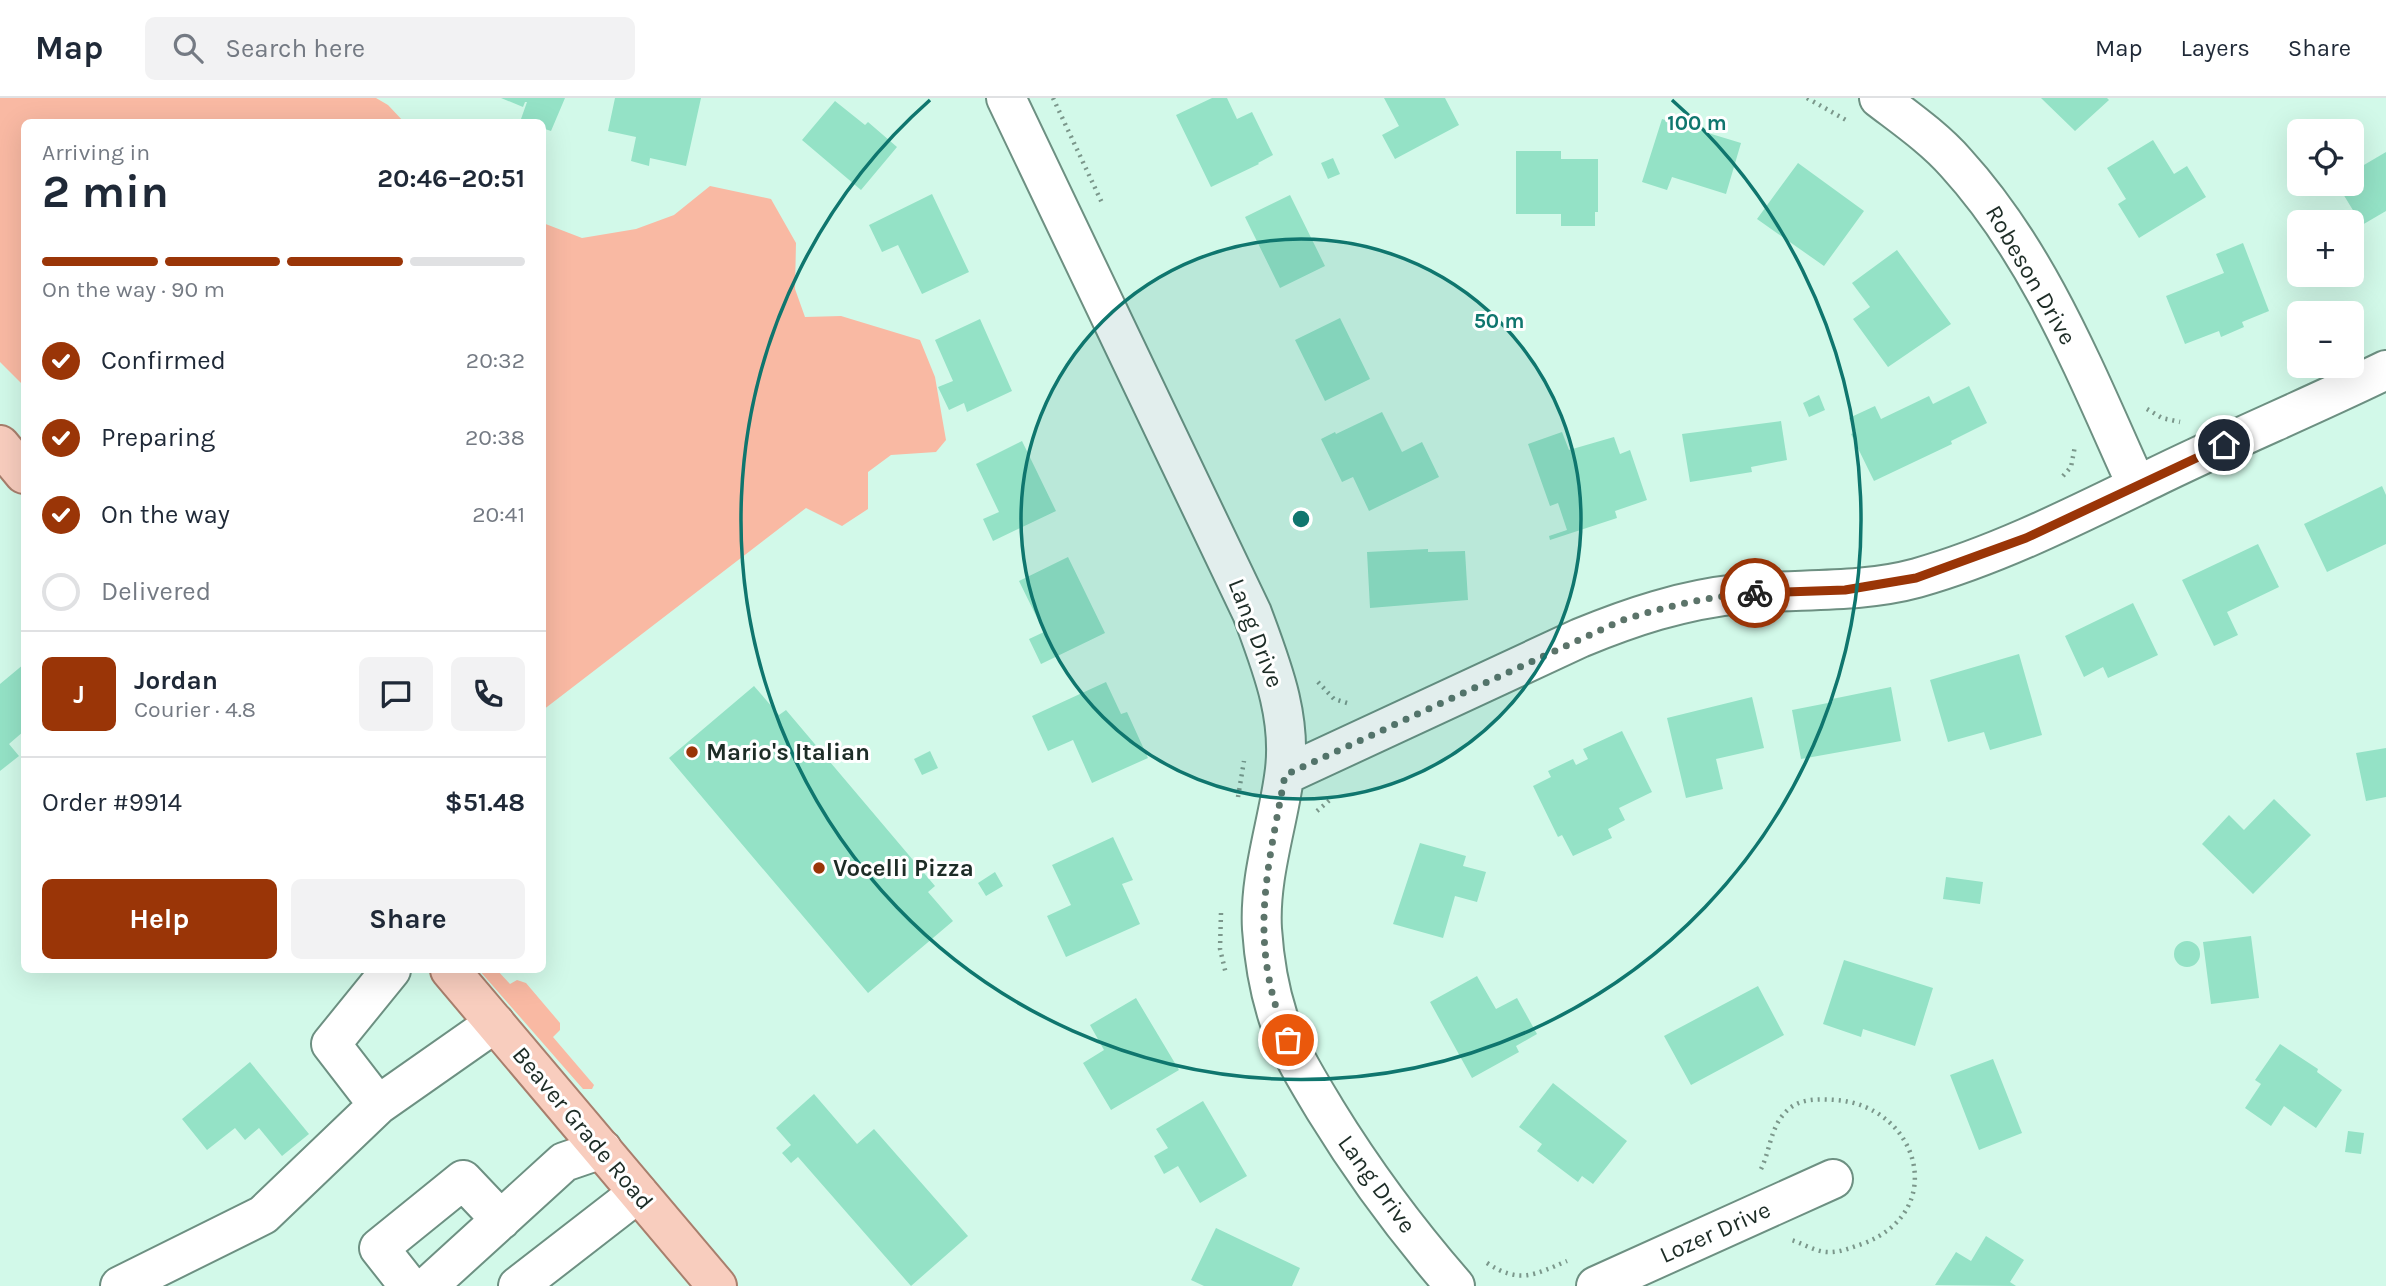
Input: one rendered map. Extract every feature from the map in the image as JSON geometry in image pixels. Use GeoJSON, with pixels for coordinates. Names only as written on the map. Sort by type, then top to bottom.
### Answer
{"type":"FeatureCollection","features":[{"type":"Feature","properties":{"kind":"main road"},"geometry":{"type":"LineString","coordinates":[[0,445],[21,470]]}},
{"type":"Feature","properties":{"kind":"main road","name":"Beaver Grade Road"},"geometry":{"type":"LineString","coordinates":[[453,973],[716,1286]]}},
{"type":"Feature","properties":{"kind":"street","name":"Lang Drive"},"geometry":{"type":"LineString","coordinates":[[1006,98],[1252,613],[1274,671],[1282,700],[1286,736],[1285,775],[1264,894],[1262,927],[1268,978],[1279,1018],[1297,1062],[1347,1146],[1455,1286]]}},
{"type":"Feature","properties":{"kind":"street","name":"Robeson Drive"},"geometry":{"type":"LineString","coordinates":[[1879,98],[1954,160],[2011,233],[2066,331],[2137,486]]}},
{"type":"Feature","properties":{"kind":"street"},"geometry":{"type":"LineString","coordinates":[[1285,775],[1620,621],[1702,599],[1739,594],[1845,590],[1916,578],[2026,538],[2386,370]]}},
{"type":"Feature","properties":{"kind":"street"},"geometry":{"type":"LineString","coordinates":[[378,1105],[331,1044],[389,973]]}},
{"type":"Feature","properties":{"kind":"street"},"geometry":{"type":"LineString","coordinates":[[120,1286],[264,1215],[378,1105],[495,1023]]}},
{"type":"Feature","properties":{"kind":"street"},"geometry":{"type":"LineString","coordinates":[[428,1286],[564,1162],[602,1149]]}},
{"type":"Feature","properties":{"kind":"street","name":"Lozer Drive"},"geometry":{"type":"LineString","coordinates":[[1583,1273],[1833,1179]]}},
{"type":"Feature","properties":{"kind":"street"},"geometry":{"type":"LineString","coordinates":[[409,1286],[379,1248],[463,1180],[501,1220]]}},
{"type":"Feature","properties":{"kind":"street"},"geometry":{"type":"LineString","coordinates":[[518,1286],[638,1193]]}},
{"type":"Feature","properties":{"kind":"path"},"geometry":{"type":"LineString","coordinates":[[1053,98],[1107,212]]}},
{"type":"Feature","properties":{"kind":"path"},"geometry":{"type":"LineString","coordinates":[[1807,98],[1848,121]]}},
{"type":"Feature","properties":{"kind":"path"},"geometry":{"type":"LineString","coordinates":[[2141,403],[2162,418],[2188,422]]}},
{"type":"Feature","properties":{"kind":"path"},"geometry":{"type":"LineString","coordinates":[[2063,477],[2071,467],[2075,455],[2074,435]]}},
{"type":"Feature","properties":{"kind":"path"},"geometry":{"type":"LineString","coordinates":[[1313,671],[1323,689],[1334,699],[1356,704]]}},
{"type":"Feature","properties":{"kind":"path"},"geometry":{"type":"LineString","coordinates":[[1238,801],[1246,750]]}},
{"type":"Feature","properties":{"kind":"path"},"geometry":{"type":"LineString","coordinates":[[1315,816],[1328,800],[1335,797]]}},
{"type":"Feature","properties":{"kind":"path"},"geometry":{"type":"LineString","coordinates":[[1221,903],[1220,948],[1228,981]]}},
{"type":"Feature","properties":{"kind":"path"},"geometry":{"type":"LineString","coordinates":[[1754,1175],[1763,1164],[1771,1136],[1783,1115],[1790,1108],[1807,1100],[1840,1100],[1875,1111],[1898,1134],[1912,1155],[1915,1164],[1914,1186],[1906,1211],[1899,1221],[1878,1236],[1834,1252],[1820,1251],[1786,1239]]}},
{"type":"Feature","properties":{"kind":"path"},"geometry":{"type":"LineString","coordinates":[[1485,1262],[1506,1274],[1522,1278],[1583,1273]]}},
{"type":"Feature","properties":{"kind":"shaded area"},"geometry":{"type":"Polygon","coordinates":[[[0,98],[376,98],[388,105],[401,119],[21,119],[21,383],[0,362],[0,98]]]}},
{"type":"Feature","properties":{"kind":"shaded area"},"geometry":{"type":"Polygon","coordinates":[[[710,186],[771,199],[796,243],[795,289],[805,317],[841,316],[920,340],[935,377],[946,440],[936,452],[891,455],[868,472],[868,509],[842,526],[806,508],[546,708],[546,224],[582,238],[636,229],[674,215],[710,186]]]}},
{"type":"Feature","properties":{"kind":"shaded area"},"geometry":{"type":"Polygon","coordinates":[[[482,973],[500,973],[510,984],[517,980],[526,983],[560,1023],[560,1030],[553,1037],[594,1085],[592,1089],[583,1089],[482,973]]]}},
{"type":"Feature","properties":{"kind":"building"},"geometry":{"type":"Polygon","coordinates":[[[501,98],[565,98],[551,131],[546,129],[546,119],[521,119],[527,102],[523,107],[501,98]]]}},
{"type":"Feature","properties":{"kind":"building"},"geometry":{"type":"Polygon","coordinates":[[[615,98],[701,98],[686,166],[650,158],[649,166],[631,161],[636,137],[608,131],[615,98]]]}},
{"type":"Feature","properties":{"kind":"building"},"geometry":{"type":"Polygon","coordinates":[[[1212,98],[1227,98],[1237,119],[1252,112],[1273,155],[1211,187],[1176,115],[1212,98]]]}},
{"type":"Feature","properties":{"kind":"building"},"geometry":{"type":"Polygon","coordinates":[[[1384,98],[1445,98],[1459,125],[1395,159],[1382,135],[1399,126],[1384,98]]]}},
{"type":"Feature","properties":{"kind":"building"},"geometry":{"type":"Polygon","coordinates":[[[2041,98],[2107,98],[2109,100],[2075,131],[2041,98]]]}},
{"type":"Feature","properties":{"kind":"building"},"geometry":{"type":"Polygon","coordinates":[[[835,101],[865,125],[868,122],[897,147],[861,190],[802,140],[835,101]]]}},
{"type":"Feature","properties":{"kind":"building"},"geometry":{"type":"Polygon","coordinates":[[[1662,119],[1741,143],[1726,194],[1672,177],[1667,190],[1642,182],[1662,119]]]}},
{"type":"Feature","properties":{"kind":"building"},"geometry":{"type":"Polygon","coordinates":[[[2153,140],[2174,174],[2187,166],[2206,197],[2139,238],[2118,204],[2126,199],[2107,168],[2153,140]]]}},
{"type":"Feature","properties":{"kind":"building"},"geometry":{"type":"Polygon","coordinates":[[[1516,151],[1561,151],[1561,159],[1598,159],[1598,212],[1595,212],[1595,226],[1561,226],[1561,214],[1516,214],[1516,151]]]}},
{"type":"Feature","properties":{"kind":"building"},"geometry":{"type":"Polygon","coordinates":[[[2386,152],[2386,211],[2364,224],[2364,210],[2353,210],[2344,196],[2364,196],[2364,165],[2386,152]]]}},
{"type":"Feature","properties":{"kind":"building"},"geometry":{"type":"Polygon","coordinates":[[[1333,158],[1340,174],[1328,179],[1321,163],[1333,158]]]}},
{"type":"Feature","properties":{"kind":"building"},"geometry":{"type":"Polygon","coordinates":[[[1798,163],[1864,211],[1824,266],[1757,219],[1798,163]]]}},
{"type":"Feature","properties":{"kind":"building"},"geometry":{"type":"Polygon","coordinates":[[[932,194],[969,272],[922,294],[898,245],[882,252],[869,225],[932,194]]]}},
{"type":"Feature","properties":{"kind":"building"},"geometry":{"type":"Polygon","coordinates":[[[1290,195],[1325,266],[1280,288],[1245,217],[1290,195]]]}},
{"type":"Feature","properties":{"kind":"building"},"geometry":{"type":"Polygon","coordinates":[[[2243,243],[2269,311],[2242,322],[2244,327],[2221,337],[2219,331],[2185,344],[2166,296],[2224,273],[2216,254],[2243,243]]]}},
{"type":"Feature","properties":{"kind":"building"},"geometry":{"type":"Polygon","coordinates":[[[1897,250],[1951,324],[1888,367],[1853,319],[1870,307],[1852,283],[1897,250]]]}},
{"type":"Feature","properties":{"kind":"building"},"geometry":{"type":"Polygon","coordinates":[[[1340,318],[1370,379],[1325,401],[1295,340],[1340,318]]]}},
{"type":"Feature","properties":{"kind":"building"},"geometry":{"type":"Polygon","coordinates":[[[980,319],[1012,391],[967,412],[964,403],[949,410],[938,387],[953,381],[935,340],[980,319]]]}},
{"type":"Feature","properties":{"kind":"building"},"geometry":{"type":"Polygon","coordinates":[[[1969,386],[1987,423],[1951,441],[1952,444],[1874,481],[1851,434],[1856,432],[1849,418],[1875,406],[1881,419],[1929,396],[1933,404],[1969,386]]]}},
{"type":"Feature","properties":{"kind":"building"},"geometry":{"type":"Polygon","coordinates":[[[1819,395],[1825,410],[1809,417],[1803,403],[1819,395]]]}},
{"type":"Feature","properties":{"kind":"building"},"geometry":{"type":"Polygon","coordinates":[[[1382,412],[1402,452],[1422,442],[1439,477],[1369,511],[1353,477],[1342,482],[1321,439],[1382,412]]]}},
{"type":"Feature","properties":{"kind":"building"},"geometry":{"type":"Polygon","coordinates":[[[1781,421],[1787,460],[1751,467],[1752,472],[1690,482],[1682,434],[1781,421]]]}},
{"type":"Feature","properties":{"kind":"building"},"geometry":{"type":"Polygon","coordinates":[[[1562,432],[1569,450],[1614,437],[1620,454],[1630,450],[1647,500],[1615,511],[1617,518],[1550,540],[1549,536],[1567,530],[1558,503],[1550,506],[1528,444],[1562,432]]]}},
{"type":"Feature","properties":{"kind":"building"},"geometry":{"type":"Polygon","coordinates":[[[1022,441],[1056,511],[993,541],[983,519],[999,512],[976,464],[1022,441]]]}},
{"type":"Feature","properties":{"kind":"building"},"geometry":{"type":"Polygon","coordinates":[[[2382,486],[2386,495],[2386,544],[2327,572],[2304,524],[2382,486]]]}},
{"type":"Feature","properties":{"kind":"building"},"geometry":{"type":"Polygon","coordinates":[[[2258,544],[2279,587],[2227,612],[2238,635],[2214,646],[2182,580],[2258,544]]]}},
{"type":"Feature","properties":{"kind":"building"},"geometry":{"type":"Polygon","coordinates":[[[1428,549],[1428,552],[1465,551],[1468,600],[1370,608],[1367,552],[1428,549]]]}},
{"type":"Feature","properties":{"kind":"building"},"geometry":{"type":"Polygon","coordinates":[[[1068,557],[1105,633],[1041,664],[1029,639],[1044,632],[1019,581],[1068,557]]]}},
{"type":"Feature","properties":{"kind":"building"},"geometry":{"type":"Polygon","coordinates":[[[2133,603],[2158,655],[2108,678],[2103,667],[2084,677],[2065,636],[2133,603]]]}},
{"type":"Feature","properties":{"kind":"building"},"geometry":{"type":"Polygon","coordinates":[[[2019,654],[2042,735],[1990,750],[1984,732],[1948,742],[1930,680],[2019,654]]]}},
{"type":"Feature","properties":{"kind":"building"},"geometry":{"type":"Polygon","coordinates":[[[21,666],[21,734],[9,744],[19,756],[0,771],[0,684],[21,666]]]}},
{"type":"Feature","properties":{"kind":"building"},"geometry":{"type":"Polygon","coordinates":[[[1106,682],[1121,714],[1127,712],[1148,758],[1092,783],[1073,740],[1048,751],[1032,716],[1106,682]]]}},
{"type":"Feature","properties":{"kind":"building"},"geometry":{"type":"Polygon","coordinates":[[[754,686],[779,715],[786,710],[935,886],[928,892],[953,921],[868,993],[669,758],[754,686]]]}},
{"type":"Feature","properties":{"kind":"building"},"geometry":{"type":"Polygon","coordinates":[[[1891,687],[1901,741],[1801,759],[1792,710],[1891,687]]]}},
{"type":"Feature","properties":{"kind":"building"},"geometry":{"type":"Polygon","coordinates":[[[1752,697],[1764,748],[1716,759],[1723,789],[1686,798],[1667,718],[1752,697]]]}},
{"type":"Feature","properties":{"kind":"building"},"geometry":{"type":"Polygon","coordinates":[[[1622,731],[1652,792],[1619,808],[1625,820],[1608,829],[1612,838],[1573,856],[1562,835],[1558,837],[1533,786],[1551,777],[1548,771],[1573,759],[1576,765],[1588,759],[1583,749],[1622,731]]]}},
{"type":"Feature","properties":{"kind":"building"},"geometry":{"type":"Polygon","coordinates":[[[2386,748],[2386,797],[2366,801],[2356,753],[2386,748]]]}},
{"type":"Feature","properties":{"kind":"building"},"geometry":{"type":"Polygon","coordinates":[[[930,751],[938,768],[922,775],[914,759],[930,751]]]}},
{"type":"Feature","properties":{"kind":"building"},"geometry":{"type":"Polygon","coordinates":[[[2274,799],[2311,835],[2253,894],[2202,844],[2229,815],[2244,830],[2274,799]]]}},
{"type":"Feature","properties":{"kind":"building"},"geometry":{"type":"Polygon","coordinates":[[[1113,837],[1133,880],[1122,884],[1140,924],[1066,957],[1047,916],[1071,905],[1052,865],[1113,837]]]}},
{"type":"Feature","properties":{"kind":"building"},"geometry":{"type":"Polygon","coordinates":[[[1420,843],[1466,856],[1463,866],[1486,872],[1477,902],[1455,896],[1443,938],[1393,924],[1420,843]]]}},
{"type":"Feature","properties":{"kind":"building"},"geometry":{"type":"Polygon","coordinates":[[[995,872],[1003,886],[986,896],[978,883],[995,872]]]}},
{"type":"Feature","properties":{"kind":"building"},"geometry":{"type":"Polygon","coordinates":[[[1946,877],[1983,882],[1980,904],[1943,899],[1946,877]]]}},
{"type":"Feature","properties":{"kind":"building"},"geometry":{"type":"Polygon","coordinates":[[[2251,936],[2259,998],[2211,1004],[2203,942],[2251,936]]]}},
{"type":"Feature","properties":{"kind":"building"},"geometry":{"type":"Polygon","coordinates":[[[2187,941],[2196,945],[2200,954],[2196,963],[2187,967],[2178,963],[2174,954],[2178,945],[2187,941]]]}},
{"type":"Feature","properties":{"kind":"building"},"geometry":{"type":"Polygon","coordinates":[[[1844,960],[1933,988],[1915,1046],[1863,1029],[1861,1037],[1823,1024],[1844,960]]]}},
{"type":"Feature","properties":{"kind":"building"},"geometry":{"type":"Polygon","coordinates":[[[1477,976],[1496,1009],[1517,998],[1537,1034],[1516,1046],[1519,1052],[1472,1078],[1430,1002],[1477,976]]]}},
{"type":"Feature","properties":{"kind":"building"},"geometry":{"type":"Polygon","coordinates":[[[1758,986],[1784,1035],[1691,1085],[1664,1036],[1758,986]]]}},
{"type":"Feature","properties":{"kind":"building"},"geometry":{"type":"Polygon","coordinates":[[[1136,998],[1179,1070],[1111,1110],[1083,1063],[1104,1050],[1090,1025],[1136,998]]]}},
{"type":"Feature","properties":{"kind":"building"},"geometry":{"type":"Polygon","coordinates":[[[2280,1044],[2318,1069],[2317,1072],[2342,1090],[2316,1128],[2284,1106],[2271,1126],[2245,1108],[2261,1084],[2255,1080],[2280,1044]]]}},
{"type":"Feature","properties":{"kind":"building"},"geometry":{"type":"Polygon","coordinates":[[[1993,1059],[2022,1133],[1979,1150],[1950,1075],[1993,1059]]]}},
{"type":"Feature","properties":{"kind":"building"},"geometry":{"type":"Polygon","coordinates":[[[250,1062],[309,1134],[282,1156],[259,1128],[245,1140],[235,1128],[207,1150],[182,1119],[250,1062]]]}},
{"type":"Feature","properties":{"kind":"building"},"geometry":{"type":"Polygon","coordinates":[[[1553,1083],[1627,1141],[1593,1184],[1582,1176],[1578,1182],[1537,1151],[1542,1144],[1519,1127],[1553,1083]]]}},
{"type":"Feature","properties":{"kind":"building"},"geometry":{"type":"Polygon","coordinates":[[[814,1094],[857,1144],[874,1129],[968,1236],[911,1286],[798,1157],[791,1163],[782,1153],[791,1145],[776,1128],[814,1094]]]}},
{"type":"Feature","properties":{"kind":"building"},"geometry":{"type":"Polygon","coordinates":[[[1203,1101],[1247,1176],[1200,1203],[1178,1166],[1164,1174],[1154,1156],[1168,1148],[1156,1129],[1203,1101]]]}},
{"type":"Feature","properties":{"kind":"building"},"geometry":{"type":"Polygon","coordinates":[[[2348,1131],[2364,1133],[2361,1154],[2345,1152],[2348,1131]]]}},
{"type":"Feature","properties":{"kind":"building"},"geometry":{"type":"Polygon","coordinates":[[[1216,1228],[1300,1268],[1292,1286],[1204,1286],[1191,1280],[1216,1228]]]}},
{"type":"Feature","properties":{"kind":"building"},"geometry":{"type":"Polygon","coordinates":[[[1986,1236],[2024,1260],[2010,1282],[2016,1286],[1935,1285],[1956,1252],[1971,1261],[1986,1236]]]}},
{"type":"Feature","properties":{"kind":"way so far"},"geometry":{"type":"LineString","coordinates":[[1288,1040],[1268,978],[1262,927],[1264,894],[1285,775],[1620,621],[1702,599],[1755,593]]}},
{"type":"Feature","properties":{"kind":"place","name":"Mario's Italian"},"geometry":{"type":"Point","coordinates":[692,752]}},
{"type":"Feature","properties":{"kind":"place","name":"Vocelli Pizza"},"geometry":{"type":"Point","coordinates":[819,868]}},
{"type":"Feature","properties":{"kind":"route"},"geometry":{"type":"LineString","coordinates":[[1755,593],[1845,590],[1916,578],[1951,567],[2026,538],[2224,445]]}}]}
